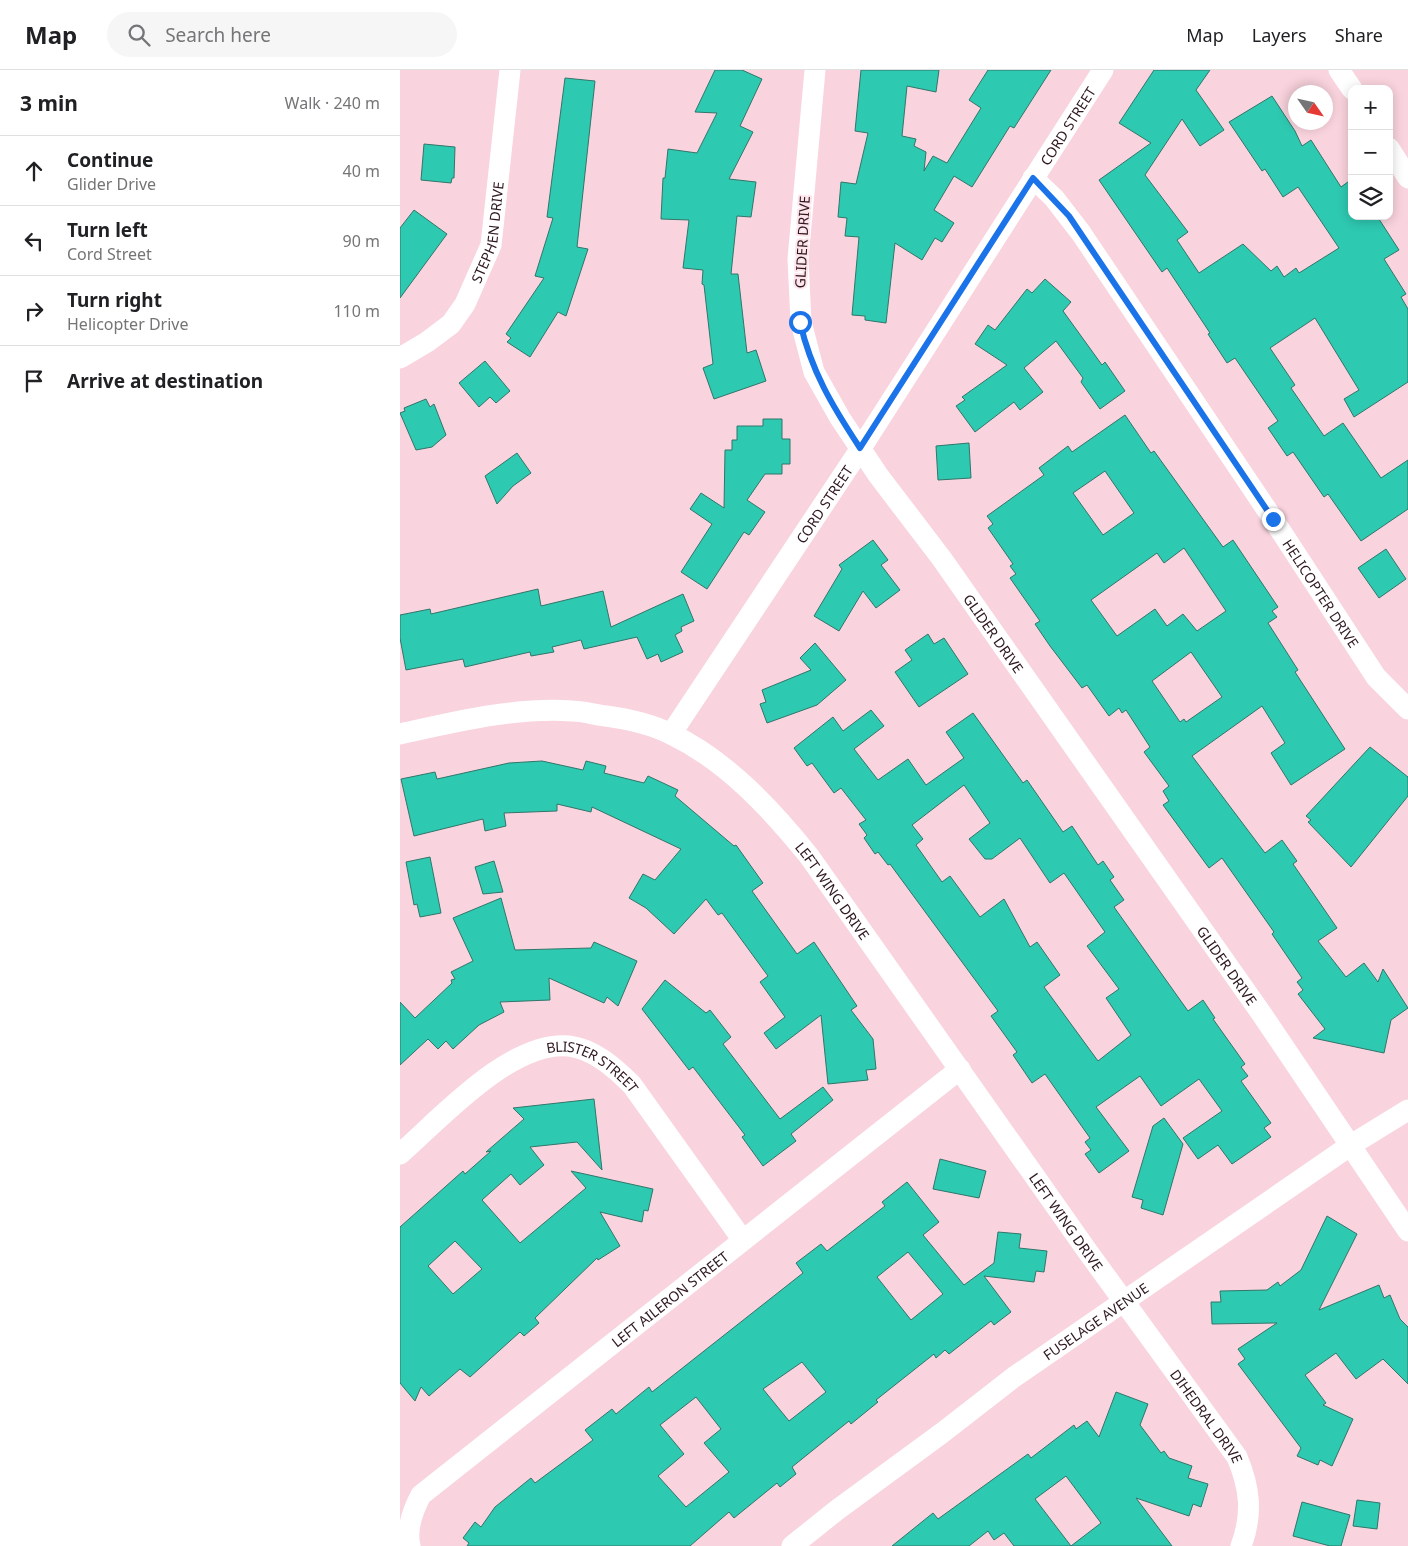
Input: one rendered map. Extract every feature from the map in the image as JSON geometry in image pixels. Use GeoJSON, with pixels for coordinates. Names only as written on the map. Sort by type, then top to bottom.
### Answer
{"type":"FeatureCollection","features":[{"type":"Feature","properties":{"kind":"street","name":"STEPHEN DRIVE"},"geometry":{"type":"LineString","coordinates":[[400,358],[427,342],[451,324],[465,304],[478,279],[491,245],[510,70]]}},
{"type":"Feature","properties":{"kind":"street","name":"GLIDER DRIVE"},"geometry":{"type":"LineString","coordinates":[[816,70],[798,259],[800,322],[814,372],[840,418],[878,475],[942,559],[1261,1013],[1408,1231]]}},
{"type":"Feature","properties":{"kind":"street","name":"CORD STREET"},"geometry":{"type":"LineString","coordinates":[[672,734],[860,448],[1104,70]]}},
{"type":"Feature","properties":{"kind":"street"},"geometry":{"type":"LineString","coordinates":[[1339,70],[1349,85]]}},
{"type":"Feature","properties":{"kind":"street"},"geometry":{"type":"LineString","coordinates":[[1393,154],[1408,178]]}},
{"type":"Feature","properties":{"kind":"street","name":"HELICOPTER DRIVE"},"geometry":{"type":"LineString","coordinates":[[1033,178],[1054,198],[1081,233],[1273,519],[1376,677],[1408,709]]}},
{"type":"Feature","properties":{"kind":"street","name":"LEFT WING DRIVE"},"geometry":{"type":"LineString","coordinates":[[400,734],[502,715],[572,710],[623,719],[672,734],[712,759],[745,786],[778,818],[809,856],[1124,1300]]}},
{"type":"Feature","properties":{"kind":"street","name":"BLISTER STREET"},"geometry":{"type":"LineString","coordinates":[[400,1154],[498,1069],[520,1056],[545,1047],[569,1046],[594,1054],[615,1068],[632,1085],[742,1239]]}},
{"type":"Feature","properties":{"kind":"street","name":"LEFT AILERON STREET"},"geometry":{"type":"LineString","coordinates":[[410,1546],[410,1524],[421,1495],[742,1239],[960,1069]]}},
{"type":"Feature","properties":{"kind":"street","name":"FUSELAGE AVENUE"},"geometry":{"type":"LineString","coordinates":[[792,1546],[1014,1377],[1351,1145],[1408,1110]]}},
{"type":"Feature","properties":{"kind":"street","name":"DIHEDRAL DRIVE"},"geometry":{"type":"LineString","coordinates":[[1124,1300],[1237,1457],[1245,1475],[1250,1508],[1248,1528],[1241,1546]]}},
{"type":"Feature","properties":{"kind":"building"},"geometry":{"type":"Polygon","coordinates":[[[715,70],[742,70],[762,79],[740,126],[753,132],[729,179],[756,182],[751,217],[737,216],[731,274],[738,274],[747,353],[756,350],[766,381],[714,399],[703,368],[713,364],[704,285],[702,284],[703,270],[683,268],[689,220],[661,219],[663,178],[665,178],[668,149],[697,153],[717,113],[695,112],[715,70]]]}},
{"type":"Feature","properties":{"kind":"building"},"geometry":{"type":"Polygon","coordinates":[[[861,70],[939,70],[936,92],[907,86],[902,136],[916,139],[914,146],[926,152],[924,171],[933,156],[947,163],[981,108],[969,100],[988,70],[1051,70],[1014,128],[1010,126],[972,187],[954,176],[934,210],[954,223],[942,242],[935,238],[922,260],[895,243],[886,323],[865,320],[865,316],[852,315],[859,237],[845,236],[847,218],[838,217],[841,182],[856,184],[868,133],[855,131],[861,70]]]}},
{"type":"Feature","properties":{"kind":"building"},"geometry":{"type":"Polygon","coordinates":[[[1154,70],[1210,70],[1196,90],[1224,130],[1200,146],[1182,119],[1145,175],[1188,232],[1177,240],[1199,273],[1243,244],[1271,271],[1277,266],[1284,277],[1296,268],[1299,273],[1339,248],[1298,187],[1283,197],[1265,169],[1262,171],[1229,122],[1272,96],[1288,120],[1288,130],[1294,130],[1302,146],[1311,140],[1341,187],[1348,182],[1348,220],[1380,220],[1399,250],[1384,259],[1406,294],[1401,297],[1408,309],[1408,382],[1354,417],[1344,399],[1359,390],[1315,318],[1270,348],[1295,385],[1291,388],[1324,436],[1343,423],[1381,478],[1408,460],[1408,509],[1361,541],[1328,494],[1324,497],[1293,452],[1287,456],[1268,428],[1278,421],[1235,358],[1227,363],[1208,334],[1210,333],[1167,268],[1162,272],[1099,180],[1151,143],[1119,123],[1154,70]]]}},
{"type":"Feature","properties":{"kind":"building"},"geometry":{"type":"Polygon","coordinates":[[[565,78],[595,81],[577,247],[588,249],[566,316],[558,312],[530,357],[507,342],[511,338],[506,334],[544,278],[535,276],[553,218],[547,217],[565,78]]]}},
{"type":"Feature","properties":{"kind":"building"},"geometry":{"type":"Polygon","coordinates":[[[424,144],[455,147],[454,178],[452,178],[451,183],[421,180],[424,144]]]}},
{"type":"Feature","properties":{"kind":"building"},"geometry":{"type":"Polygon","coordinates":[[[414,210],[447,234],[400,298],[400,228],[414,210]]]}},
{"type":"Feature","properties":{"kind":"building"},"geometry":{"type":"Polygon","coordinates":[[[1045,279],[1071,302],[1063,311],[1102,365],[1105,362],[1125,391],[1100,409],[1081,382],[1083,378],[1056,341],[1024,368],[1043,392],[1020,410],[1014,402],[975,432],[956,406],[965,400],[962,397],[1007,365],[975,344],[988,325],[995,330],[1027,289],[1032,293],[1045,279]]]}},
{"type":"Feature","properties":{"kind":"building"},"geometry":{"type":"Polygon","coordinates":[[[485,361],[510,391],[496,403],[490,397],[479,407],[459,383],[485,361]]]}},
{"type":"Feature","properties":{"kind":"building"},"geometry":{"type":"Polygon","coordinates":[[[426,399],[430,407],[434,404],[446,435],[432,447],[416,450],[400,413],[405,411],[404,408],[426,399]]]}},
{"type":"Feature","properties":{"kind":"building"},"geometry":{"type":"Polygon","coordinates":[[[1125,415],[1151,453],[1154,451],[1223,547],[1233,540],[1278,607],[1272,611],[1277,617],[1268,623],[1298,670],[1295,672],[1345,749],[1291,785],[1271,753],[1285,743],[1262,706],[1192,756],[1265,853],[1282,840],[1297,861],[1293,864],[1337,928],[1318,941],[1346,977],[1364,963],[1378,982],[1383,969],[1408,1008],[1391,1020],[1384,1053],[1313,1038],[1325,1029],[1298,994],[1303,990],[1297,982],[1302,978],[1272,934],[1274,932],[1222,858],[1209,868],[1163,805],[1169,801],[1163,791],[1169,786],[1144,752],[1150,747],[1126,710],[1122,713],[1119,708],[1109,716],[1087,685],[1082,688],[1035,624],[1040,621],[1010,578],[1016,574],[1010,566],[1013,564],[988,528],[993,524],[987,516],[1044,475],[1039,468],[1068,446],[1072,452],[1125,415]],[[1105,471],[1073,493],[1103,535],[1134,513],[1105,471]],[[1184,548],[1164,563],[1157,553],[1091,600],[1117,636],[1155,609],[1167,626],[1183,614],[1197,631],[1226,611],[1184,548]],[[1191,652],[1152,681],[1180,722],[1184,719],[1186,722],[1222,697],[1191,652]]]}},
{"type":"Feature","properties":{"kind":"building"},"geometry":{"type":"Polygon","coordinates":[[[763,419],[782,419],[782,439],[790,439],[790,464],[782,464],[782,474],[765,474],[747,500],[765,512],[749,535],[744,532],[707,589],[681,572],[712,524],[690,509],[701,493],[724,508],[725,450],[732,450],[732,440],[737,440],[737,426],[763,426],[763,419]]]}},
{"type":"Feature","properties":{"kind":"building"},"geometry":{"type":"Polygon","coordinates":[[[969,443],[971,478],[938,480],[936,446],[969,443]]]}},
{"type":"Feature","properties":{"kind":"building"},"geometry":{"type":"Polygon","coordinates":[[[517,453],[531,473],[513,486],[497,504],[485,476],[517,453]]]}},
{"type":"Feature","properties":{"kind":"building"},"geometry":{"type":"Polygon","coordinates":[[[873,540],[888,560],[881,565],[900,590],[876,608],[863,591],[839,631],[814,616],[842,569],[839,565],[873,540]]]}},
{"type":"Feature","properties":{"kind":"building"},"geometry":{"type":"Polygon","coordinates":[[[1386,549],[1406,579],[1379,598],[1358,568],[1386,549]]]}},
{"type":"Feature","properties":{"kind":"building"},"geometry":{"type":"Polygon","coordinates":[[[538,589],[541,606],[603,591],[611,627],[683,594],[694,621],[681,627],[682,631],[675,635],[683,652],[661,662],[658,654],[647,659],[637,637],[584,649],[581,640],[552,647],[554,652],[531,656],[530,652],[465,667],[463,659],[406,670],[400,638],[400,615],[430,609],[431,614],[538,589]]]}},
{"type":"Feature","properties":{"kind":"building"},"geometry":{"type":"Polygon","coordinates":[[[928,634],[934,644],[944,638],[968,674],[919,707],[895,672],[912,660],[905,650],[928,634]]]}},
{"type":"Feature","properties":{"kind":"building"},"geometry":{"type":"Polygon","coordinates":[[[815,643],[846,680],[817,705],[767,723],[760,704],[766,702],[762,690],[811,670],[800,658],[815,643]]]}},
{"type":"Feature","properties":{"kind":"building"},"geometry":{"type":"Polygon","coordinates":[[[871,710],[884,726],[854,749],[878,780],[908,759],[926,785],[964,758],[946,732],[973,713],[1023,783],[1027,780],[1063,832],[1072,826],[1098,865],[1103,861],[1114,877],[1110,880],[1124,900],[1114,907],[1188,1011],[1203,1000],[1215,1018],[1213,1019],[1245,1064],[1241,1067],[1248,1076],[1241,1081],[1271,1123],[1264,1128],[1271,1137],[1232,1164],[1218,1145],[1198,1159],[1183,1138],[1222,1111],[1199,1079],[1161,1106],[1140,1076],[1096,1107],[1129,1151],[1099,1173],[1085,1154],[1091,1150],[1085,1142],[1090,1138],[1045,1074],[1032,1083],[1013,1055],[1017,1052],[991,1016],[998,1011],[890,864],[888,865],[878,852],[875,854],[864,838],[867,835],[859,824],[866,820],[841,788],[834,793],[812,763],[807,766],[794,748],[833,717],[843,731],[871,710]],[[964,785],[912,825],[923,839],[916,845],[942,882],[950,876],[980,917],[1004,899],[1030,947],[1037,942],[1060,975],[1044,987],[1098,1061],[1131,1035],[1106,998],[1119,989],[1087,946],[1105,932],[1064,873],[1050,883],[1020,838],[992,859],[985,859],[969,839],[990,823],[964,785]]]}},
{"type":"Feature","properties":{"kind":"building"},"geometry":{"type":"Polygon","coordinates":[[[1370,747],[1408,777],[1408,796],[1351,867],[1308,822],[1311,820],[1306,816],[1370,747]]]}},
{"type":"Feature","properties":{"kind":"building"},"geometry":{"type":"Polygon","coordinates":[[[542,761],[583,770],[586,761],[606,766],[604,773],[644,783],[648,776],[678,790],[675,796],[734,846],[736,845],[763,883],[752,891],[797,954],[814,942],[857,1006],[851,1010],[873,1039],[876,1069],[866,1070],[868,1080],[828,1084],[821,1015],[776,1049],[764,1033],[785,1017],[760,982],[768,976],[722,913],[718,915],[706,899],[674,934],[646,908],[629,898],[643,874],[655,880],[681,849],[592,807],[591,812],[557,804],[557,811],[504,813],[506,826],[485,831],[483,819],[414,836],[401,779],[435,772],[437,779],[509,763],[542,761]]]}},
{"type":"Feature","properties":{"kind":"building"},"geometry":{"type":"Polygon","coordinates":[[[430,857],[441,913],[420,917],[417,904],[414,905],[406,862],[430,857]]]}},
{"type":"Feature","properties":{"kind":"building"},"geometry":{"type":"Polygon","coordinates":[[[494,861],[503,892],[483,894],[475,867],[494,861]]]}},
{"type":"Feature","properties":{"kind":"building"},"geometry":{"type":"Polygon","coordinates":[[[501,898],[515,950],[591,948],[594,942],[637,961],[618,1006],[607,997],[604,1003],[549,978],[550,1000],[500,1002],[504,1012],[479,1025],[453,1049],[446,1041],[438,1049],[428,1039],[400,1065],[400,1002],[415,1018],[452,983],[451,980],[455,979],[451,972],[473,961],[453,918],[501,898]]]}},
{"type":"Feature","properties":{"kind":"building"},"geometry":{"type":"Polygon","coordinates":[[[665,980],[706,1013],[710,1010],[731,1037],[723,1044],[780,1119],[823,1087],[833,1100],[791,1134],[796,1141],[763,1166],[742,1137],[745,1135],[693,1067],[689,1070],[642,1009],[665,980]]]}},
{"type":"Feature","properties":{"kind":"building"},"geometry":{"type":"Polygon","coordinates":[[[594,1099],[602,1170],[577,1142],[530,1147],[544,1165],[520,1185],[511,1174],[482,1200],[520,1243],[586,1188],[571,1171],[653,1189],[648,1211],[644,1210],[642,1222],[600,1212],[620,1246],[598,1260],[597,1258],[535,1318],[539,1323],[524,1336],[520,1332],[470,1377],[460,1369],[429,1396],[421,1387],[415,1401],[400,1383],[400,1227],[463,1171],[465,1174],[491,1151],[486,1152],[524,1119],[513,1108],[594,1099]],[[455,1241],[428,1266],[453,1294],[482,1269],[455,1241]]]}},
{"type":"Feature","properties":{"kind":"building"},"geometry":{"type":"Polygon","coordinates":[[[1164,1118],[1183,1144],[1163,1215],[1141,1208],[1143,1200],[1132,1197],[1153,1126],[1164,1118]]]}},
{"type":"Feature","properties":{"kind":"building"},"geometry":{"type":"Polygon","coordinates":[[[940,1159],[986,1171],[979,1198],[933,1189],[940,1159]]]}},
{"type":"Feature","properties":{"kind":"building"},"geometry":{"type":"Polygon","coordinates":[[[907,1182],[939,1222],[923,1235],[964,1285],[994,1263],[998,1232],[1021,1234],[1019,1248],[1047,1251],[1044,1272],[1036,1271],[1034,1282],[984,1276],[1011,1312],[994,1325],[991,1321],[949,1354],[945,1350],[936,1358],[934,1354],[876,1400],[878,1402],[851,1424],[849,1421],[792,1467],[796,1474],[780,1487],[777,1483],[734,1518],[729,1512],[690,1546],[467,1546],[469,1543],[463,1538],[475,1522],[481,1527],[495,1507],[531,1478],[535,1483],[593,1440],[585,1430],[612,1409],[616,1414],[649,1387],[652,1392],[803,1273],[796,1263],[821,1244],[827,1251],[885,1206],[882,1202],[907,1182]],[[908,1252],[877,1277],[911,1320],[943,1294],[908,1252]],[[802,1362],[763,1389],[789,1421],[826,1392],[802,1362]],[[696,1397],[660,1425],[684,1454],[658,1476],[686,1507],[729,1472],[704,1443],[721,1429],[696,1397]]]}},
{"type":"Feature","properties":{"kind":"building"},"geometry":{"type":"Polygon","coordinates":[[[1327,1216],[1357,1234],[1319,1310],[1379,1285],[1384,1298],[1390,1295],[1400,1319],[1408,1327],[1408,1384],[1383,1359],[1356,1379],[1336,1353],[1305,1375],[1326,1403],[1323,1405],[1353,1419],[1332,1466],[1320,1460],[1318,1465],[1297,1456],[1301,1448],[1238,1364],[1245,1359],[1238,1349],[1277,1323],[1212,1324],[1211,1302],[1221,1302],[1220,1291],[1267,1290],[1278,1282],[1280,1286],[1301,1270],[1327,1216]]]}},
{"type":"Feature","properties":{"kind":"building"},"geometry":{"type":"Polygon","coordinates":[[[1116,1392],[1148,1404],[1140,1425],[1161,1453],[1164,1451],[1169,1458],[1192,1466],[1188,1478],[1208,1484],[1201,1507],[1193,1504],[1189,1516],[1136,1498],[1172,1546],[1071,1546],[1014,1546],[1004,1533],[994,1540],[988,1531],[969,1546],[892,1546],[933,1513],[938,1519],[1028,1454],[1031,1458],[1074,1425],[1076,1429],[1087,1421],[1099,1437],[1116,1392]],[[1066,1476],[1035,1499],[1071,1546],[1101,1523],[1066,1476]]]}},
{"type":"Feature","properties":{"kind":"building"},"geometry":{"type":"Polygon","coordinates":[[[1357,1500],[1380,1503],[1377,1529],[1353,1526],[1357,1500]]]}},
{"type":"Feature","properties":{"kind":"building"},"geometry":{"type":"Polygon","coordinates":[[[1302,1502],[1350,1515],[1341,1546],[1330,1546],[1293,1536],[1302,1502]]]}},
{"type":"Feature","properties":{"kind":"route"},"geometry":{"type":"LineString","coordinates":[[800,322],[814,372],[840,418],[860,448],[1033,178],[1054,198],[1081,233],[1273,519]]}}]}
